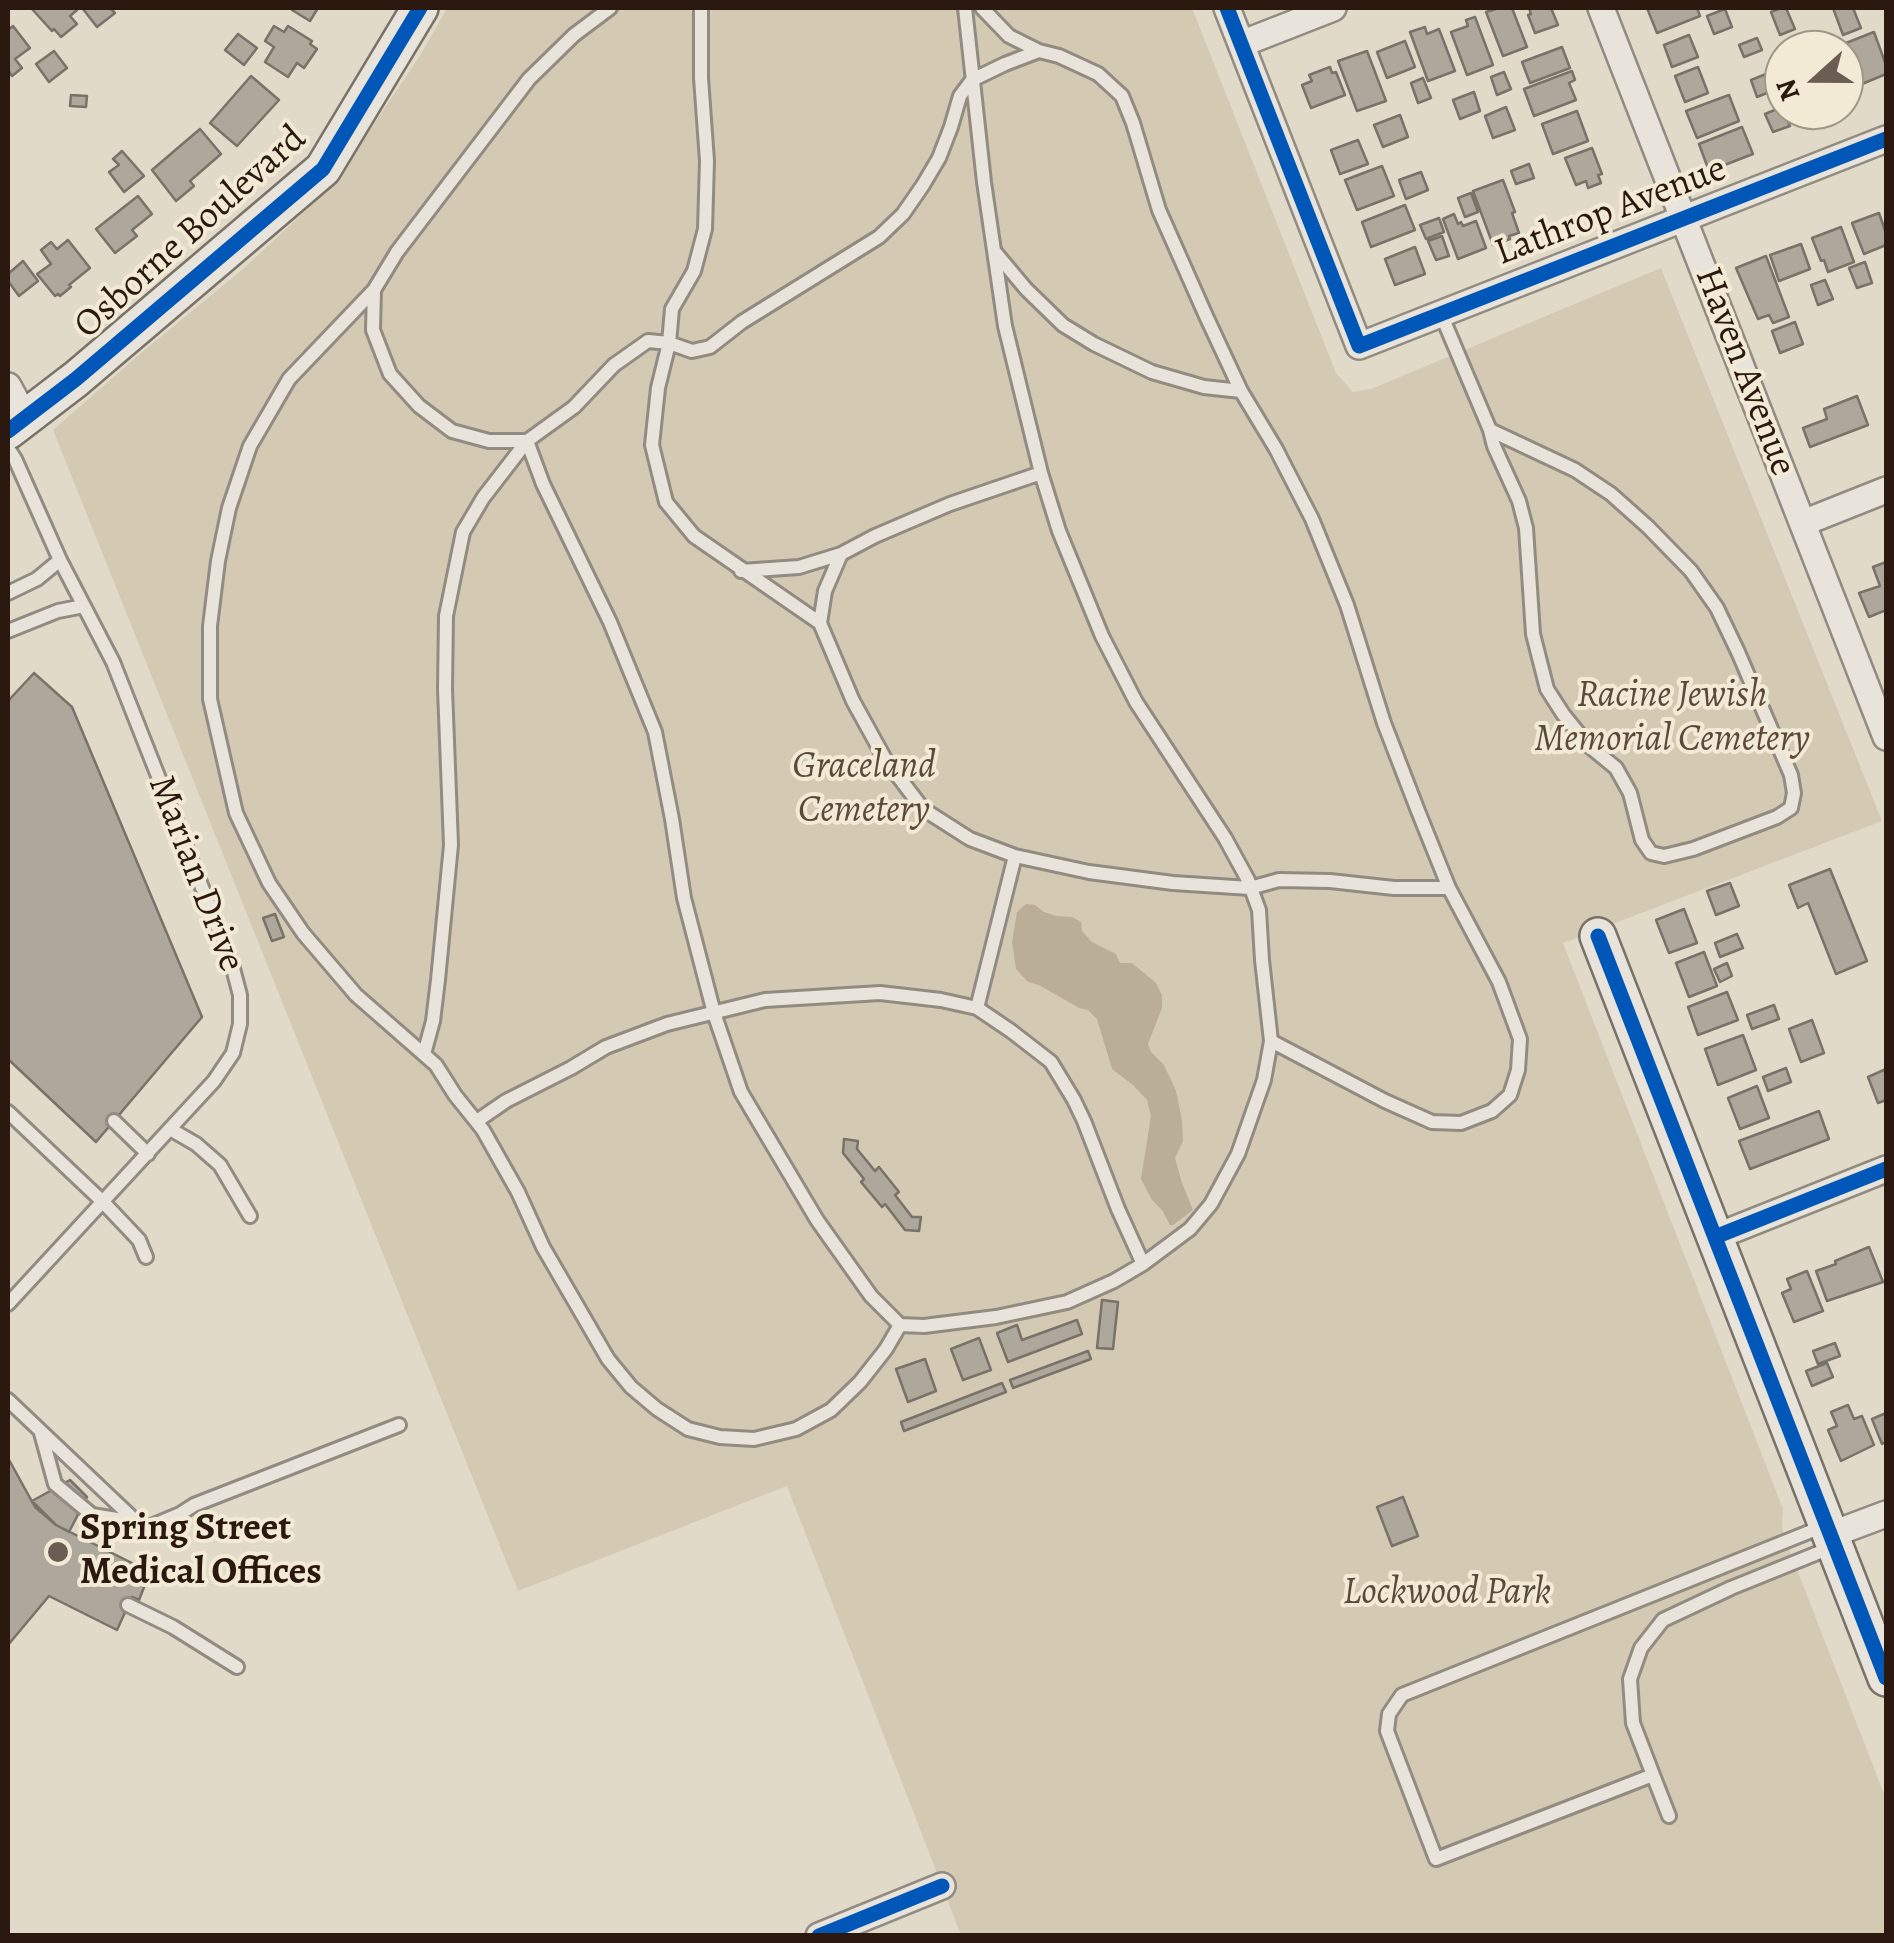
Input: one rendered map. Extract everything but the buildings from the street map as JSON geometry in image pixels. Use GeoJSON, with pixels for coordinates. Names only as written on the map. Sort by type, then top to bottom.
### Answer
{"type":"FeatureCollection","features":[{"type":"Feature","properties":{"kind":"street","name":"Osborne Boulevard"},"geometry":{"type":"LineString","coordinates":[[16,424],[323,170],[420,8]]}},
{"type":"Feature","properties":{"kind":"street"},"geometry":{"type":"LineString","coordinates":[[1227,8],[1242,44],[1333,8]]}},
{"type":"Feature","properties":{"kind":"street","name":"Haven Avenue"},"geometry":{"type":"LineString","coordinates":[[1601,8],[1886,736]]}},
{"type":"Feature","properties":{"kind":"street","name":"Lathrop Avenue"},"geometry":{"type":"LineString","coordinates":[[1242,44],[1360,346],[1886,139]]}},
{"type":"Feature","properties":{"kind":"street"},"geometry":{"type":"LineString","coordinates":[[8,386],[16,424]]}},
{"type":"Feature","properties":{"kind":"street"},"geometry":{"type":"LineString","coordinates":[[1803,523],[1886,490]]}},
{"type":"Feature","properties":{"kind":"street"},"geometry":{"type":"LineString","coordinates":[[1598,936],[1886,1678]]}},
{"type":"Feature","properties":{"kind":"street"},"geometry":{"type":"LineString","coordinates":[[1715,1237],[1886,1170]]}},
{"type":"Feature","properties":{"kind":"street"},"geometry":{"type":"LineString","coordinates":[[1831,1536],[1886,1514]]}},
{"type":"Feature","properties":{"kind":"street"},"geometry":{"type":"LineString","coordinates":[[819,1936],[942,1886]]}},
{"type":"Feature","properties":{"kind":"lane"},"geometry":{"type":"LineString","coordinates":[[610,8],[574,34],[530,78],[408,238],[374,290],[289,379],[250,446],[229,508],[218,561],[210,626],[210,699],[236,813],[269,883],[303,933],[356,995],[436,1065],[477,1120],[518,1192],[543,1247],[608,1359],[631,1387],[688,1428],[720,1437],[754,1439],[796,1429],[830,1410],[860,1382],[900,1325]]}},
{"type":"Feature","properties":{"kind":"lane"},"geometry":{"type":"LineString","coordinates":[[701,8],[707,161],[705,229],[694,272],[672,309],[652,445],[666,502],[694,536],[820,624]]}},
{"type":"Feature","properties":{"kind":"lane"},"geometry":{"type":"LineString","coordinates":[[527,441],[610,622],[655,732],[684,898],[740,1092],[816,1220],[870,1296],[900,1325],[996,1317],[1067,1302],[1114,1281],[1190,1229],[1211,1204],[1238,1154],[1264,1080],[1271,1041],[1259,910],[1225,838],[1136,702],[1102,636],[1059,531],[1005,326],[965,8]]}},
{"type":"Feature","properties":{"kind":"lane"},"geometry":{"type":"LineString","coordinates":[[982,8],[1008,36],[1098,74],[1122,96],[1160,210],[1206,316],[1312,519],[1347,605],[1384,723],[1450,888],[1499,982],[1520,1038],[1518,1070],[1510,1094],[1492,1111],[1462,1123],[1432,1122],[1271,1041]]}},
{"type":"Feature","properties":{"kind":"lane"},"geometry":{"type":"LineString","coordinates":[[424,1054],[438,980],[451,845],[444,689],[446,616],[464,532],[483,498],[527,441],[574,408],[614,365],[648,341],[692,351],[710,347],[742,322],[879,237],[902,214],[939,158],[960,96],[972,80],[1039,51]]}},
{"type":"Feature","properties":{"kind":"lane"},"geometry":{"type":"LineString","coordinates":[[994,250],[1063,325],[1094,344],[1152,372],[1204,388],[1242,391]]}},
{"type":"Feature","properties":{"kind":"lane"},"geometry":{"type":"LineString","coordinates":[[374,290],[373,330],[378,345],[390,374],[419,406],[452,430],[488,441],[527,441]]}},
{"type":"Feature","properties":{"kind":"lane"},"geometry":{"type":"LineString","coordinates":[[1441,314],[1519,501],[1526,528],[1533,634],[1548,689],[1588,745],[1616,768],[1630,793],[1642,840],[1652,852],[1664,856],[1777,817],[1791,808],[1791,775],[1724,623],[1691,571],[1611,494],[1576,470],[1490,430]]}},
{"type":"Feature","properties":{"kind":"lane","name":"Marian Drive"},"geometry":{"type":"LineString","coordinates":[[8,448],[120,679],[231,961],[240,995],[240,1024],[232,1053],[214,1082],[8,1304]]}},
{"type":"Feature","properties":{"kind":"lane"},"geometry":{"type":"LineString","coordinates":[[742,570],[799,567],[842,554],[950,504],[1042,473]]}},
{"type":"Feature","properties":{"kind":"lane"},"geometry":{"type":"LineString","coordinates":[[842,554],[825,591],[820,624],[853,701],[885,759],[923,809],[970,839],[1014,856],[1089,872],[1174,883],[1250,888],[1279,880],[1450,888]]}},
{"type":"Feature","properties":{"kind":"lane"},"geometry":{"type":"LineString","coordinates":[[8,593],[36,579],[60,560]]}},
{"type":"Feature","properties":{"kind":"lane"},"geometry":{"type":"LineString","coordinates":[[8,631],[58,611],[84,606]]}},
{"type":"Feature","properties":{"kind":"lane"},"geometry":{"type":"LineString","coordinates":[[977,1008],[1014,856]]}},
{"type":"Feature","properties":{"kind":"lane"},"geometry":{"type":"LineString","coordinates":[[477,1120],[506,1100],[606,1047],[667,1024],[765,1000],[880,993],[941,1000],[977,1008],[1051,1062],[1074,1100],[1143,1264]]}},
{"type":"Feature","properties":{"kind":"lane"},"geometry":{"type":"LineString","coordinates":[[8,1112],[103,1202],[139,1240],[146,1256]]}},
{"type":"Feature","properties":{"kind":"lane"},"geometry":{"type":"LineString","coordinates":[[114,1121],[148,1154]]}},
{"type":"Feature","properties":{"kind":"lane"},"geometry":{"type":"LineString","coordinates":[[170,1129],[196,1144],[220,1165],[250,1216]]}},
{"type":"Feature","properties":{"kind":"lane"},"geometry":{"type":"LineString","coordinates":[[8,1400],[144,1529],[194,1505],[400,1425]]}},
{"type":"Feature","properties":{"kind":"lane"},"geometry":{"type":"LineString","coordinates":[[40,1430],[55,1484],[92,1515],[135,1522]]}},
{"type":"Feature","properties":{"kind":"lane"},"geometry":{"type":"LineString","coordinates":[[1653,1775],[1436,1858],[1393,1750],[1387,1731],[1389,1714],[1402,1694],[1831,1536]]}},
{"type":"Feature","properties":{"kind":"lane"},"geometry":{"type":"LineString","coordinates":[[1668,1816],[1633,1724],[1630,1679],[1640,1648],[1663,1620],[1831,1536]]}},
{"type":"Feature","properties":{"kind":"lane"},"geometry":{"type":"LineString","coordinates":[[128,1605],[238,1667]]}},
{"type":"Feature","properties":{"kind":"green space","name":"Graceland Cemetery"},"geometry":{"type":"Polygon","coordinates":[[[447,8],[1192,8],[1336,373],[1353,392],[1371,389],[1661,268],[1882,821],[1563,943],[1783,1509],[1782,1528],[1791,1554],[1886,1799],[1886,1935],[961,1935],[787,1486],[518,1591],[53,430],[242,270],[333,185],[421,54],[447,8]]]}},
{"type":"Feature","properties":{"kind":"shaded area"},"geometry":{"type":"Polygon","coordinates":[[[1026,904],[1081,922],[1082,931],[1092,942],[1116,954],[1120,963],[1132,963],[1156,983],[1162,995],[1162,1008],[1148,1044],[1176,1091],[1183,1141],[1175,1158],[1193,1210],[1173,1225],[1141,1179],[1151,1116],[1147,1100],[1112,1069],[1097,1019],[1088,1010],[1028,982],[1016,969],[1012,942],[1017,912],[1026,904]]]}},
{"type":"Feature","properties":{"kind":"cycle path"},"geometry":{"type":"LineString","coordinates":[[8,431],[76,379],[323,169],[420,8]]}},
{"type":"Feature","properties":{"kind":"cycle path"},"geometry":{"type":"LineString","coordinates":[[1227,8],[1359,346],[1886,139]]}},
{"type":"Feature","properties":{"kind":"cycle path"},"geometry":{"type":"LineString","coordinates":[[1598,936],[1886,1678]]}},
{"type":"Feature","properties":{"kind":"cycle path"},"geometry":{"type":"LineString","coordinates":[[1715,1237],[1886,1169]]}},
{"type":"Feature","properties":{"kind":"cycle path"},"geometry":{"type":"LineString","coordinates":[[819,1936],[942,1886]]}},
{"type":"Feature","properties":{"kind":"place","name":"Spring Street Medical Offices"},"geometry":{"type":"Point","coordinates":[58,1552]}},
{"type":"Feature","properties":{"kind":"park label","name":"Racine Jewish Memorial Cemetery"},"geometry":{"type":"Point","coordinates":[1672,719]}},
{"type":"Feature","properties":{"kind":"park label","name":"Lockwood Park"},"geometry":{"type":"Point","coordinates":[1447,1594]}}]}
